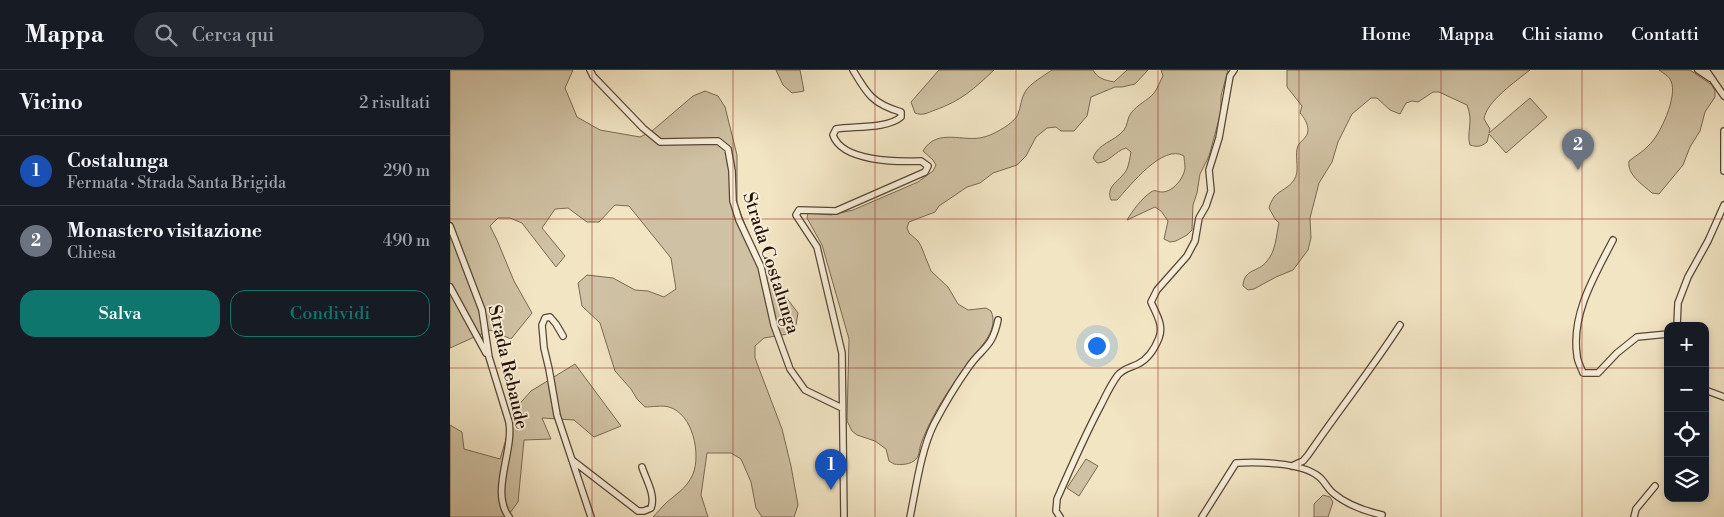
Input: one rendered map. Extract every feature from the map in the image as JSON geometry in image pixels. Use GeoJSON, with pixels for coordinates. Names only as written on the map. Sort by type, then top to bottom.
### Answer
{"type":"FeatureCollection","features":[{"type":"Feature","properties":{"kind":"street","name":"Strada Costalunga"},"geometry":{"type":"LineString","coordinates":[[590,70],[593,76],[643,128],[660,142],[718,141],[728,149],[732,171],[732,201],[761,267],[774,325],[790,369],[805,390],[842,408]]}},
{"type":"Feature","properties":{"kind":"street"},"geometry":{"type":"LineString","coordinates":[[844,517],[842,353],[817,247],[796,215],[800,210],[836,211],[925,172],[928,166],[922,161],[895,162],[873,158],[841,147],[835,142],[833,135],[836,130],[870,127],[897,121],[901,117],[901,112],[884,107],[866,92],[853,70]]}},
{"type":"Feature","properties":{"kind":"street"},"geometry":{"type":"LineString","coordinates":[[1060,517],[1056,511],[1057,499],[1110,387],[1125,368],[1138,364],[1148,356],[1159,340],[1160,324],[1150,302],[1157,290],[1187,256],[1194,241],[1199,218],[1206,206],[1211,191],[1209,170],[1219,138],[1230,76],[1234,70]]}},
{"type":"Feature","properties":{"kind":"street"},"geometry":{"type":"LineString","coordinates":[[1698,70],[1716,82]]}},
{"type":"Feature","properties":{"kind":"street"},"geometry":{"type":"LineString","coordinates":[[1706,70],[1724,96]]}},
{"type":"Feature","properties":{"kind":"street"},"geometry":{"type":"LineString","coordinates":[[1724,131],[1724,171]]}},
{"type":"Feature","properties":{"kind":"street"},"geometry":{"type":"LineString","coordinates":[[1677,322],[1678,303],[1688,277],[1708,241],[1724,205]]}},
{"type":"Feature","properties":{"kind":"street","name":"Strada Rebaude"},"geometry":{"type":"LineString","coordinates":[[450,226],[482,310],[489,357],[509,422],[511,433],[503,476],[501,500],[508,517]]}},
{"type":"Feature","properties":{"kind":"street"},"geometry":{"type":"LineString","coordinates":[[1613,240],[1592,279],[1577,322],[1576,356],[1584,373],[1598,373],[1617,353],[1637,337],[1664,334]]}},
{"type":"Feature","properties":{"kind":"street"},"geometry":{"type":"LineString","coordinates":[[450,288],[489,357]]}},
{"type":"Feature","properties":{"kind":"street"},"geometry":{"type":"LineString","coordinates":[[563,336],[550,317],[545,318],[542,325],[544,348],[557,415],[591,517]]}},
{"type":"Feature","properties":{"kind":"street"},"geometry":{"type":"LineString","coordinates":[[910,517],[926,442],[969,366],[988,347],[996,333],[998,320]]}},
{"type":"Feature","properties":{"kind":"street"},"geometry":{"type":"LineString","coordinates":[[1292,466],[1303,461],[1308,455],[1345,402],[1377,361],[1400,326]]}},
{"type":"Feature","properties":{"kind":"street"},"geometry":{"type":"LineString","coordinates":[[1709,391],[1724,397]]}},
{"type":"Feature","properties":{"kind":"street"},"geometry":{"type":"LineString","coordinates":[[572,459],[638,511],[651,508],[653,502],[642,467]]}},
{"type":"Feature","properties":{"kind":"street"},"geometry":{"type":"LineString","coordinates":[[1202,517],[1236,463],[1260,462],[1292,466],[1318,475],[1329,490],[1341,499],[1364,511],[1382,515]]}},
{"type":"Feature","properties":{"kind":"street"},"geometry":{"type":"LineString","coordinates":[[1634,517],[1636,509],[1655,486]]}},
{"type":"Feature","properties":{"kind":"shaded area"},"geometry":{"type":"Polygon","coordinates":[[[450,70],[573,70],[565,88],[577,117],[600,130],[640,137],[652,131],[693,96],[705,91],[718,96],[725,107],[737,155],[737,204],[760,263],[798,313],[796,325],[788,334],[764,338],[755,346],[755,358],[782,429],[791,466],[798,505],[794,517],[762,517],[756,508],[751,482],[741,459],[731,453],[707,453],[701,495],[708,517],[653,517],[684,488],[693,474],[696,456],[693,436],[684,418],[677,411],[666,406],[645,407],[615,371],[600,323],[582,306],[578,283],[587,275],[613,278],[635,290],[648,291],[664,297],[676,289],[671,258],[629,206],[615,205],[599,222],[587,222],[568,208],[555,209],[542,228],[565,256],[556,267],[522,223],[510,218],[498,218],[490,226],[514,281],[532,313],[511,339],[490,330],[450,348],[450,70]]]}},
{"type":"Feature","properties":{"kind":"shaded area"},"geometry":{"type":"Polygon","coordinates":[[[776,70],[800,70],[804,91],[792,93],[783,85],[776,70]]]}},
{"type":"Feature","properties":{"kind":"shaded area"},"geometry":{"type":"Polygon","coordinates":[[[939,70],[994,70],[973,89],[952,103],[925,114],[915,113],[911,102],[939,70]]]}},
{"type":"Feature","properties":{"kind":"shaded area"},"geometry":{"type":"Polygon","coordinates":[[[1052,70],[1093,70],[1099,77],[1114,82],[1127,70],[1148,70],[1135,84],[1115,87],[1091,97],[1087,116],[1074,131],[1061,131],[1056,127],[1047,128],[1036,137],[1026,156],[1017,165],[993,173],[980,183],[967,187],[939,206],[935,212],[909,222],[907,228],[909,233],[921,246],[931,271],[948,287],[958,304],[968,310],[986,308],[991,311],[993,324],[985,342],[962,371],[937,409],[925,433],[917,457],[914,461],[908,463],[894,464],[889,461],[886,449],[875,441],[857,435],[852,431],[847,421],[849,339],[822,245],[807,218],[808,213],[831,215],[853,210],[918,182],[933,171],[936,165],[923,151],[929,144],[943,138],[984,137],[1003,128],[1016,117],[1027,89],[1052,70]]]}},
{"type":"Feature","properties":{"kind":"shaded area"},"geometry":{"type":"Polygon","coordinates":[[[1161,70],[1228,70],[1221,96],[1221,112],[1209,156],[1200,174],[1193,205],[1192,230],[1176,241],[1170,242],[1164,239],[1168,221],[1161,211],[1155,207],[1127,220],[1151,192],[1170,190],[1177,184],[1185,168],[1184,156],[1176,154],[1166,155],[1138,176],[1117,200],[1111,200],[1110,191],[1114,183],[1127,169],[1131,152],[1126,148],[1109,159],[1097,163],[1093,158],[1102,146],[1124,130],[1131,113],[1154,93],[1163,76],[1161,70]]]}},
{"type":"Feature","properties":{"kind":"shaded area"},"geometry":{"type":"Polygon","coordinates":[[[1287,70],[1530,70],[1502,92],[1486,112],[1484,119],[1490,129],[1489,133],[1530,98],[1547,117],[1506,153],[1489,134],[1487,142],[1483,145],[1470,145],[1470,117],[1467,105],[1439,92],[1433,92],[1418,102],[1406,103],[1400,114],[1390,110],[1377,98],[1371,98],[1352,114],[1338,142],[1332,162],[1319,183],[1310,218],[1311,238],[1308,250],[1293,270],[1254,289],[1248,290],[1243,286],[1246,276],[1267,261],[1275,243],[1279,223],[1269,208],[1270,205],[1274,197],[1294,180],[1297,173],[1298,146],[1308,133],[1307,123],[1300,113],[1302,106],[1287,87],[1287,70]]]}},
{"type":"Feature","properties":{"kind":"shaded area"},"geometry":{"type":"Polygon","coordinates":[[[1659,70],[1690,70],[1712,85],[1715,97],[1705,112],[1700,131],[1690,147],[1683,165],[1659,194],[1652,193],[1636,179],[1630,171],[1629,161],[1653,141],[1670,106],[1673,88],[1671,81],[1659,70]]]}},
{"type":"Feature","properties":{"kind":"shaded area"},"geometry":{"type":"Polygon","coordinates":[[[575,364],[621,426],[594,437],[574,420],[542,418],[551,439],[524,440],[518,502],[507,517],[450,517],[450,425],[462,432],[464,449],[500,459],[515,409],[531,391],[575,364]]]}},
{"type":"Feature","properties":{"kind":"shaded area"},"geometry":{"type":"Polygon","coordinates":[[[1086,459],[1098,466],[1079,496],[1067,488],[1086,459]]]}},
{"type":"Feature","properties":{"kind":"shaded area"},"geometry":{"type":"Polygon","coordinates":[[[1323,495],[1330,497],[1333,502],[1328,517],[1314,517],[1314,504],[1323,495]]]}},
{"type":"Feature","properties":{"kind":"place","name":"Monastero visitazione"},"geometry":{"type":"Point","coordinates":[1578,170]}},
{"type":"Feature","properties":{"kind":"place","name":"Costalunga"},"geometry":{"type":"Point","coordinates":[831,490]}}]}
